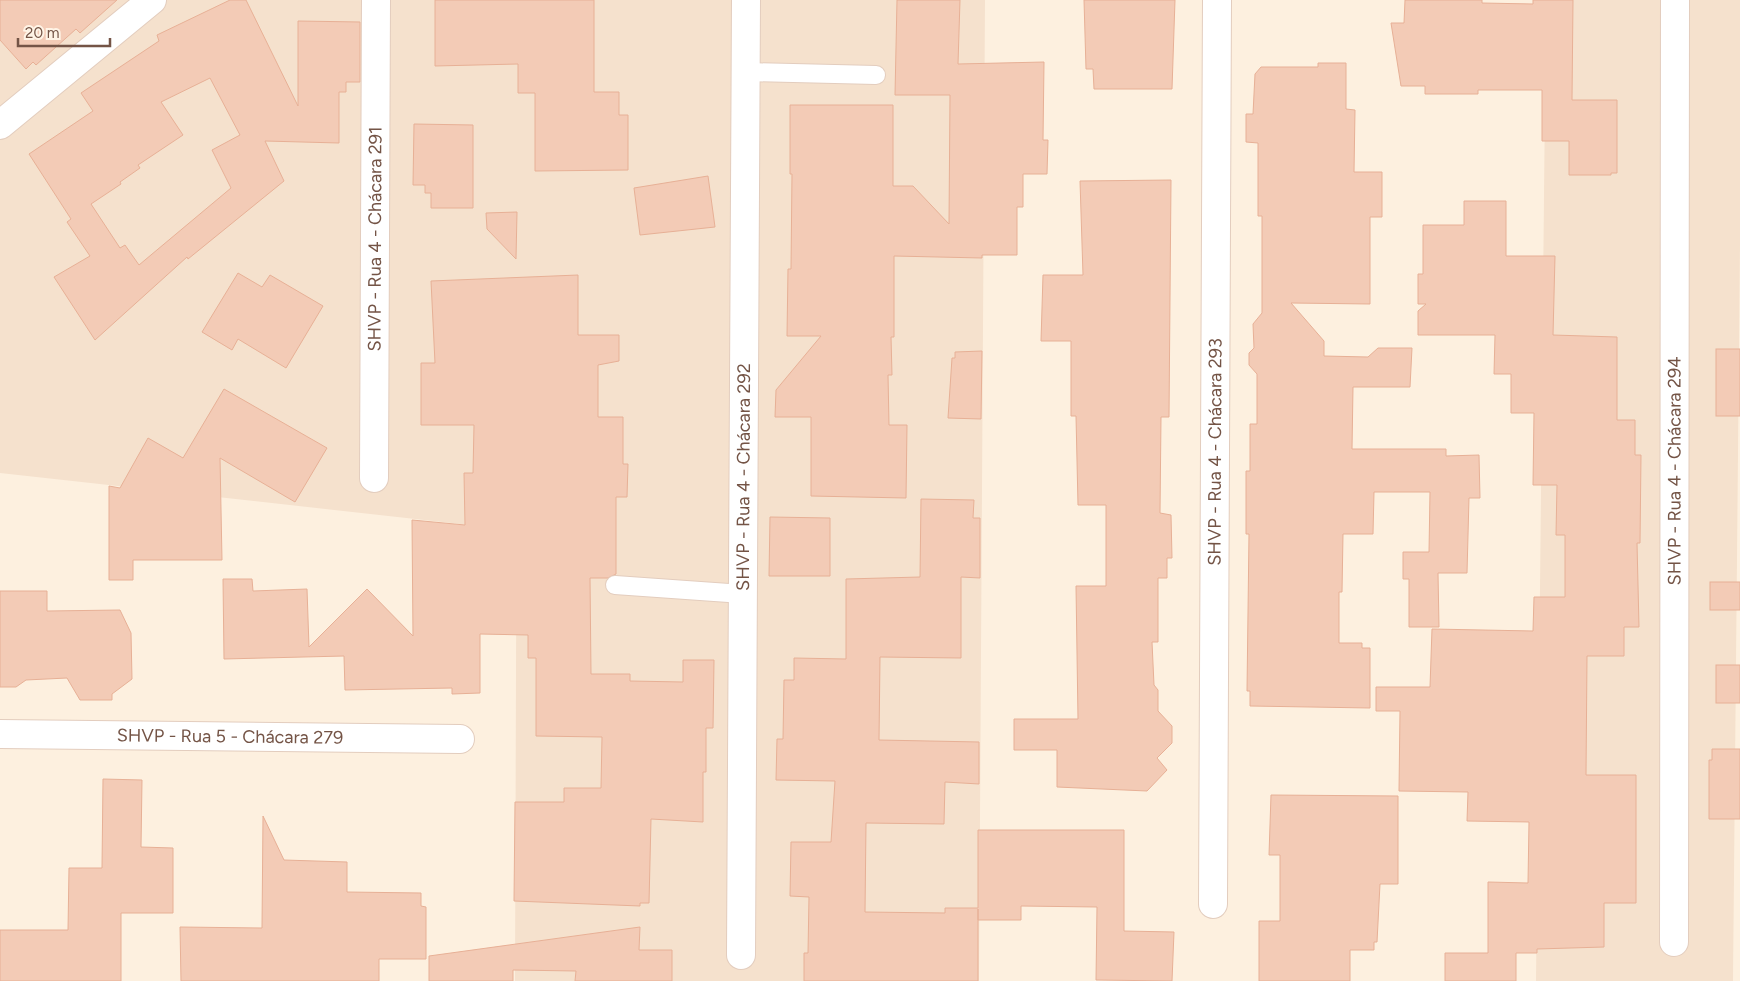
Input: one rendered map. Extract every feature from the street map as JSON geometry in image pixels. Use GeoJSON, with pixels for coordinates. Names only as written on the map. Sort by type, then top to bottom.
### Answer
{"type":"FeatureCollection","features":[{"type":"Feature","properties":{"kind":"street"},"geometry":{"type":"LineString","coordinates":[[0,125],[152,0]]}},
{"type":"Feature","properties":{"kind":"street","name":"SHVP - Rua 4 - Chácara 291"},"geometry":{"type":"LineString","coordinates":[[374,478],[376,0]]}},
{"type":"Feature","properties":{"kind":"street","name":"SHVP - Rua 4 - Chácara 292"},"geometry":{"type":"LineString","coordinates":[[741,955],[746,0]]}},
{"type":"Feature","properties":{"kind":"street","name":"SHVP - Rua 4 - Chácara 293"},"geometry":{"type":"LineString","coordinates":[[1213,904],[1217,0]]}},
{"type":"Feature","properties":{"kind":"street","name":"SHVP - Rua 4 - Chácara 294"},"geometry":{"type":"LineString","coordinates":[[1674,942],[1675,0]]}},
{"type":"Feature","properties":{"kind":"street","name":"SHVP - Rua 5 - Chácara 279"},"geometry":{"type":"LineString","coordinates":[[0,734],[460,739]]}},
{"type":"Feature","properties":{"kind":"lane"},"geometry":{"type":"LineString","coordinates":[[746,72],[876,76]]}},
{"type":"Feature","properties":{"kind":"lane"},"geometry":{"type":"LineString","coordinates":[[615,585],[743,594]]}},
{"type":"Feature","properties":{"kind":"shaded area"},"geometry":{"type":"Polygon","coordinates":[[[0,0],[985,0],[979,981],[515,981],[517,367],[515,530],[0,473],[0,0]]]}},
{"type":"Feature","properties":{"kind":"shaded area"},"geometry":{"type":"Polygon","coordinates":[[[1546,0],[1740,0],[1740,242],[1733,981],[1536,981],[1546,0]]]}},
{"type":"Feature","properties":{"kind":"building"},"geometry":{"type":"Polygon","coordinates":[[[0,0],[117,0],[80,33],[76,29],[36,65],[33,62],[26,69],[0,40],[0,0]]]}},
{"type":"Feature","properties":{"kind":"building"},"geometry":{"type":"Polygon","coordinates":[[[230,0],[246,0],[298,106],[298,21],[360,22],[360,82],[346,82],[346,92],[339,92],[339,143],[265,141],[284,181],[188,259],[187,257],[95,340],[54,277],[90,256],[67,222],[71,219],[29,154],[93,111],[81,93],[159,41],[157,35],[230,0]],[[210,78],[161,102],[183,135],[138,165],[140,168],[120,182],[121,184],[91,204],[120,248],[125,245],[139,265],[231,188],[212,150],[240,135],[210,78]]]}},
{"type":"Feature","properties":{"kind":"building"},"geometry":{"type":"Polygon","coordinates":[[[435,0],[594,0],[594,92],[619,92],[619,115],[628,115],[628,170],[535,171],[535,93],[518,93],[518,64],[435,66],[435,0]]]}},
{"type":"Feature","properties":{"kind":"building"},"geometry":{"type":"Polygon","coordinates":[[[897,0],[960,0],[958,64],[1044,62],[1043,140],[1048,140],[1047,174],[1023,174],[1023,207],[1017,207],[1017,255],[982,255],[982,258],[894,256],[894,337],[891,337],[892,375],[888,375],[889,425],[907,425],[906,498],[811,496],[811,417],[775,417],[776,390],[821,336],[787,336],[788,269],[791,269],[792,174],[790,174],[790,105],[893,105],[893,186],[913,186],[949,224],[950,95],[895,95],[897,0]]]}},
{"type":"Feature","properties":{"kind":"building"},"geometry":{"type":"Polygon","coordinates":[[[1084,0],[1175,0],[1172,89],[1094,89],[1093,69],[1086,69],[1084,0]]]}},
{"type":"Feature","properties":{"kind":"building"},"geometry":{"type":"Polygon","coordinates":[[[1405,0],[1482,0],[1482,3],[1533,4],[1533,0],[1573,0],[1572,100],[1617,100],[1617,173],[1611,173],[1611,175],[1569,175],[1569,141],[1542,141],[1542,90],[1478,90],[1478,94],[1425,94],[1425,86],[1401,86],[1391,23],[1404,23],[1405,0]]]}},
{"type":"Feature","properties":{"kind":"building"},"geometry":{"type":"Polygon","coordinates":[[[1318,63],[1346,63],[1346,109],[1355,110],[1354,172],[1382,172],[1382,217],[1370,217],[1370,304],[1291,303],[1324,341],[1324,356],[1368,357],[1378,348],[1412,348],[1410,387],[1353,387],[1352,449],[1446,449],[1446,456],[1479,455],[1480,498],[1469,498],[1467,573],[1438,573],[1439,627],[1409,627],[1409,579],[1403,579],[1403,552],[1429,552],[1430,492],[1374,492],[1373,534],[1343,534],[1342,592],[1339,592],[1339,643],[1362,643],[1362,648],[1370,648],[1370,708],[1250,706],[1250,691],[1247,691],[1249,534],[1246,534],[1246,471],[1250,471],[1250,424],[1257,424],[1257,374],[1249,365],[1249,353],[1254,348],[1253,324],[1262,313],[1262,216],[1258,216],[1258,143],[1246,142],[1246,114],[1253,114],[1255,74],[1261,67],[1318,67],[1318,63]]]}},
{"type":"Feature","properties":{"kind":"building"},"geometry":{"type":"Polygon","coordinates":[[[414,124],[473,125],[473,208],[431,208],[431,193],[425,193],[425,185],[413,185],[414,124]]]}},
{"type":"Feature","properties":{"kind":"building"},"geometry":{"type":"Polygon","coordinates":[[[708,176],[715,227],[640,235],[634,188],[708,176]]]}},
{"type":"Feature","properties":{"kind":"building"},"geometry":{"type":"Polygon","coordinates":[[[1171,180],[1169,417],[1161,417],[1160,513],[1171,515],[1172,558],[1167,558],[1167,578],[1158,578],[1158,642],[1152,642],[1154,685],[1158,690],[1158,711],[1172,726],[1172,743],[1157,758],[1167,770],[1147,791],[1057,787],[1057,750],[1014,750],[1014,719],[1078,719],[1076,586],[1106,586],[1106,505],[1078,505],[1076,416],[1071,416],[1071,341],[1041,341],[1043,275],[1083,275],[1080,181],[1171,180]]]}},
{"type":"Feature","properties":{"kind":"building"},"geometry":{"type":"Polygon","coordinates":[[[1464,201],[1506,201],[1506,256],[1555,256],[1553,335],[1617,337],[1617,420],[1635,420],[1635,455],[1641,455],[1640,543],[1637,543],[1639,627],[1624,627],[1624,656],[1587,656],[1586,775],[1636,775],[1636,903],[1604,903],[1604,947],[1537,949],[1537,953],[1516,953],[1516,981],[1445,981],[1445,953],[1488,953],[1488,882],[1528,883],[1529,822],[1467,821],[1468,792],[1399,791],[1400,711],[1376,711],[1376,687],[1430,687],[1432,629],[1533,631],[1534,597],[1565,597],[1565,535],[1556,535],[1557,485],[1533,485],[1534,413],[1511,413],[1511,374],[1494,374],[1495,335],[1418,335],[1418,311],[1426,304],[1418,304],[1418,274],[1423,274],[1423,225],[1464,225],[1464,201]]]}},
{"type":"Feature","properties":{"kind":"building"},"geometry":{"type":"Polygon","coordinates":[[[517,212],[516,259],[487,229],[486,213],[517,212]]]}},
{"type":"Feature","properties":{"kind":"building"},"geometry":{"type":"Polygon","coordinates":[[[238,273],[262,287],[270,275],[323,306],[286,368],[238,339],[232,350],[202,332],[238,273]]]}},
{"type":"Feature","properties":{"kind":"building"},"geometry":{"type":"Polygon","coordinates":[[[578,275],[578,335],[619,335],[619,361],[598,365],[598,417],[623,417],[623,464],[628,464],[627,497],[616,497],[616,574],[608,578],[590,578],[591,674],[630,674],[630,681],[683,682],[683,660],[714,660],[713,728],[706,728],[706,772],[703,772],[703,822],[651,819],[649,903],[640,903],[640,906],[514,901],[515,802],[564,802],[564,788],[601,788],[602,737],[536,736],[536,658],[528,658],[528,635],[480,634],[480,693],[452,694],[452,688],[345,690],[344,656],[224,659],[223,579],[252,579],[253,591],[307,589],[309,647],[367,589],[413,636],[412,520],[465,525],[464,473],[473,473],[474,425],[421,425],[421,363],[435,363],[431,281],[578,275]]]}},
{"type":"Feature","properties":{"kind":"building"},"geometry":{"type":"Polygon","coordinates":[[[1716,349],[1740,349],[1740,416],[1716,416],[1716,349]]]}},
{"type":"Feature","properties":{"kind":"building"},"geometry":{"type":"Polygon","coordinates":[[[982,351],[981,419],[948,418],[952,358],[955,358],[955,352],[982,351]]]}},
{"type":"Feature","properties":{"kind":"building"},"geometry":{"type":"Polygon","coordinates":[[[224,389],[327,448],[295,502],[220,458],[222,560],[133,560],[133,580],[109,580],[109,486],[120,488],[148,438],[183,458],[224,389]]]}},
{"type":"Feature","properties":{"kind":"building"},"geometry":{"type":"Polygon","coordinates":[[[921,499],[974,500],[973,518],[980,518],[980,578],[961,577],[961,658],[880,657],[879,740],[979,742],[979,784],[945,782],[944,824],[866,823],[865,912],[945,913],[945,908],[978,908],[978,830],[1124,830],[1124,931],[1174,932],[1172,981],[1096,980],[1097,907],[1021,906],[1021,920],[978,920],[978,981],[804,981],[804,953],[808,953],[809,897],[790,896],[791,842],[831,842],[835,781],[776,780],[777,739],[783,739],[784,680],[794,680],[794,658],[846,659],[846,579],[920,577],[921,499]]]}},
{"type":"Feature","properties":{"kind":"building"},"geometry":{"type":"Polygon","coordinates":[[[770,517],[830,518],[830,576],[769,576],[770,517]]]}},
{"type":"Feature","properties":{"kind":"building"},"geometry":{"type":"Polygon","coordinates":[[[1710,582],[1740,582],[1740,610],[1710,610],[1710,582]]]}},
{"type":"Feature","properties":{"kind":"building"},"geometry":{"type":"Polygon","coordinates":[[[0,591],[47,591],[47,611],[120,610],[131,633],[132,679],[112,694],[112,700],[80,700],[67,678],[26,680],[16,687],[0,687],[0,591]]]}},
{"type":"Feature","properties":{"kind":"building"},"geometry":{"type":"Polygon","coordinates":[[[1716,665],[1740,665],[1740,703],[1716,703],[1716,665]]]}},
{"type":"Feature","properties":{"kind":"building"},"geometry":{"type":"Polygon","coordinates":[[[1712,749],[1740,749],[1740,819],[1709,819],[1709,760],[1712,760],[1712,749]]]}},
{"type":"Feature","properties":{"kind":"building"},"geometry":{"type":"Polygon","coordinates":[[[103,779],[142,780],[141,847],[173,848],[173,913],[121,913],[121,981],[0,981],[0,930],[68,930],[69,868],[102,868],[103,779]]]}},
{"type":"Feature","properties":{"kind":"building"},"geometry":{"type":"Polygon","coordinates":[[[1271,795],[1398,796],[1398,884],[1380,884],[1377,942],[1374,942],[1374,950],[1350,950],[1350,981],[1259,981],[1259,921],[1280,921],[1280,855],[1269,855],[1271,795]]]}},
{"type":"Feature","properties":{"kind":"building"},"geometry":{"type":"Polygon","coordinates":[[[263,816],[284,860],[347,862],[347,892],[421,893],[421,906],[426,907],[426,959],[379,959],[379,981],[181,981],[180,927],[262,928],[263,816]]]}},
{"type":"Feature","properties":{"kind":"building"},"geometry":{"type":"Polygon","coordinates":[[[640,927],[639,950],[672,950],[672,981],[575,981],[576,971],[513,970],[513,981],[429,981],[429,956],[640,927]]]}}]}
